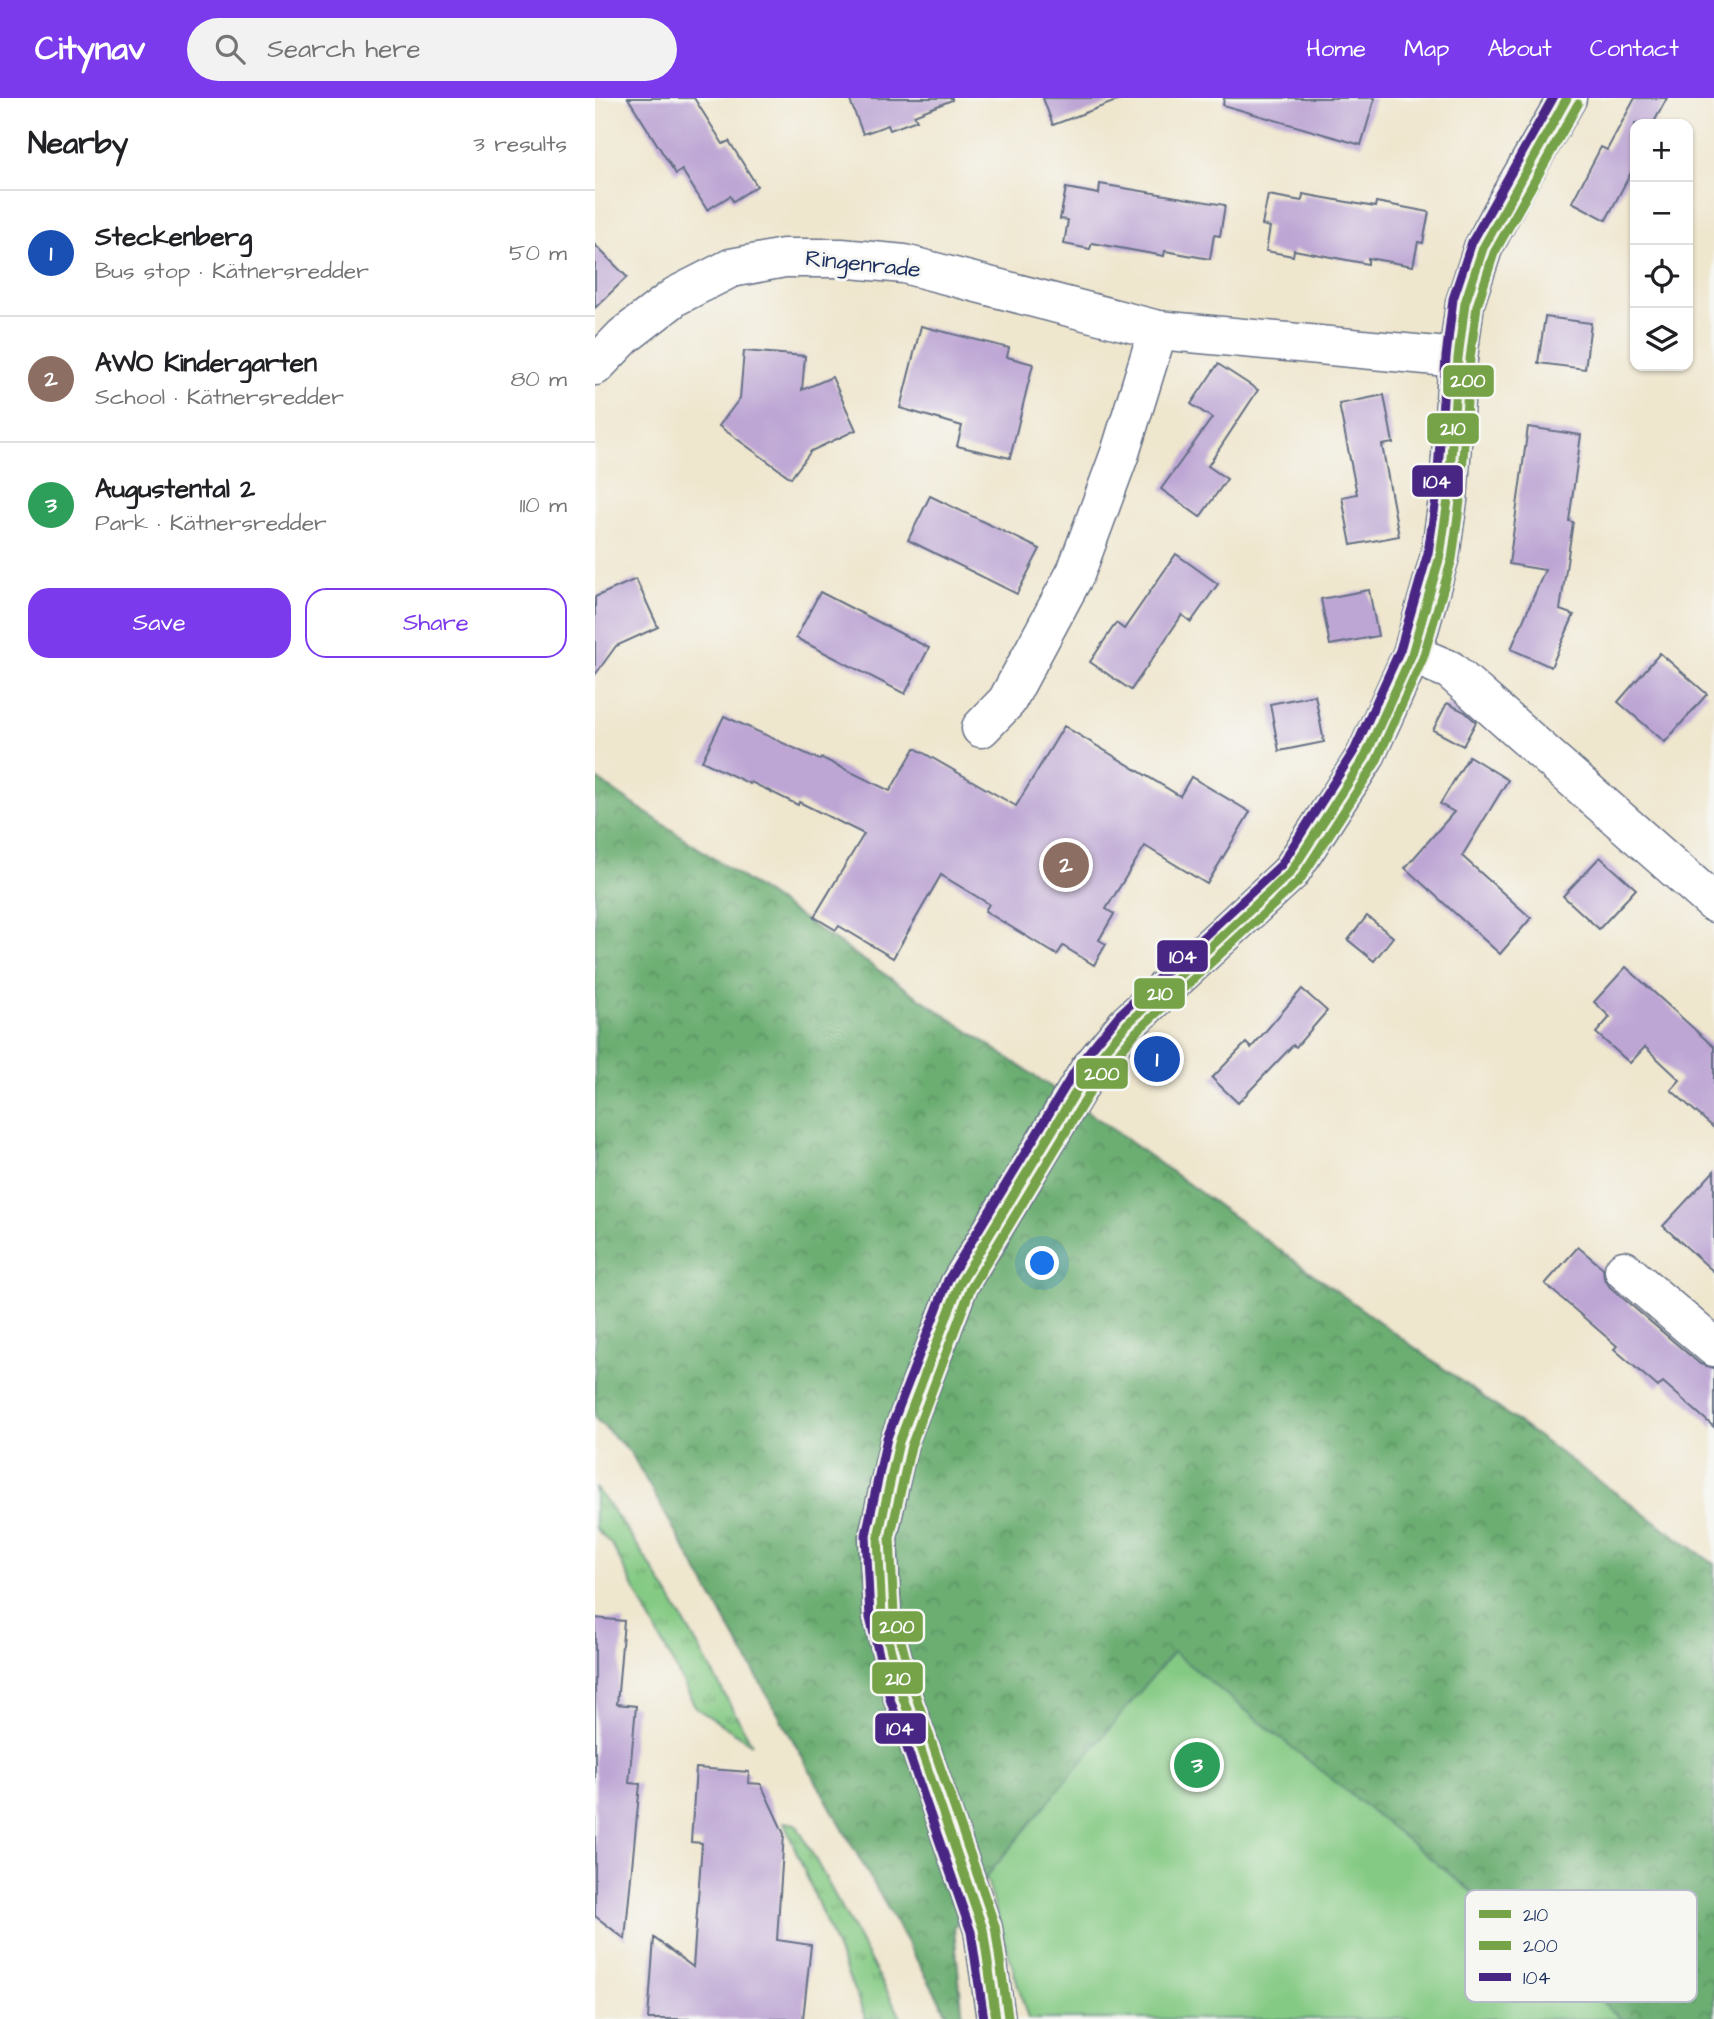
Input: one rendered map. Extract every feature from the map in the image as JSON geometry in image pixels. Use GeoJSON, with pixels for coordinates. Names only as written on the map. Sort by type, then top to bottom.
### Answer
{"type":"FeatureCollection","features":[{"type":"Feature","properties":{"kind":"street"},"geometry":{"type":"LineString","coordinates":[[996,2019],[983,1929],[902,1695],[883,1616],[877,1537],[899,1442],[959,1285],[1089,1070],[1127,1024],[1290,873],[1365,757],[1412,654],[1441,545],[1448,500],[1458,358],[1465,303],[1483,248],[1567,98]]}},
{"type":"Feature","properties":{"kind":"street","name":"Ringenrade"},"geometry":{"type":"LineString","coordinates":[[595,366],[624,336],[676,296],[731,268],[784,258],[841,258],[904,264],[1158,330],[1458,358]]}},
{"type":"Feature","properties":{"kind":"street"},"geometry":{"type":"LineString","coordinates":[[981,727],[1007,701],[1076,572],[1120,453],[1158,330]]}},
{"type":"Feature","properties":{"kind":"street"},"geometry":{"type":"LineString","coordinates":[[1412,654],[1450,670],[1714,903]]}},
{"type":"Feature","properties":{"kind":"street"},"geometry":{"type":"LineString","coordinates":[[1624,1270],[1714,1348]]}},
{"type":"Feature","properties":{"kind":"green space"},"geometry":{"type":"Polygon","coordinates":[[[595,778],[1104,1123],[1714,1564],[1714,2019],[1621,2019],[1602,2002],[1697,2002],[1697,1890],[1465,1890],[1465,1941],[987,1877],[954,1928],[963,2019],[950,2019],[631,1453],[595,1418],[595,778]]]}},
{"type":"Feature","properties":{"kind":"green space"},"geometry":{"type":"Polygon","coordinates":[[[595,1488],[659,1580],[752,1744],[696,1708],[612,1545],[595,1528],[595,1488]]]}},
{"type":"Feature","properties":{"kind":"green space"},"geometry":{"type":"Polygon","coordinates":[[[1173,1652],[1470,1890],[1465,1890],[1465,2002],[1602,2002],[1621,2019],[1028,2019],[986,1877],[1173,1652]]]}},
{"type":"Feature","properties":{"kind":"green space"},"geometry":{"type":"Polygon","coordinates":[[[784,1822],[796,1824],[902,2019],[866,2019],[784,1822]]]}},
{"type":"Feature","properties":{"kind":"building"},"geometry":{"type":"Polygon","coordinates":[[[628,98],[694,98],[723,144],[729,141],[757,186],[733,201],[730,196],[707,210],[682,170],[676,174],[628,98]]]}},
{"type":"Feature","properties":{"kind":"building"},"geometry":{"type":"Polygon","coordinates":[[[849,98],[952,100],[914,115],[917,120],[890,130],[888,125],[863,134],[849,98]]]}},
{"type":"Feature","properties":{"kind":"building"},"geometry":{"type":"Polygon","coordinates":[[[1043,98],[1118,98],[1119,100],[1053,125],[1043,98]]]}},
{"type":"Feature","properties":{"kind":"building"},"geometry":{"type":"Polygon","coordinates":[[[1224,98],[1375,98],[1361,145],[1223,105],[1224,98]]]}},
{"type":"Feature","properties":{"kind":"building"},"geometry":{"type":"Polygon","coordinates":[[[1635,98],[1667,98],[1656,119],[1630,119],[1630,174],[1606,220],[1572,202],[1601,147],[1607,150],[1635,98]]]}},
{"type":"Feature","properties":{"kind":"building"},"geometry":{"type":"Polygon","coordinates":[[[1100,184],[1225,205],[1220,236],[1214,235],[1210,259],[1165,251],[1164,256],[1092,243],[1090,249],[1064,244],[1068,220],[1060,219],[1066,188],[1099,194],[1100,184]]]}},
{"type":"Feature","properties":{"kind":"building"},"geometry":{"type":"Polygon","coordinates":[[[1303,194],[1375,207],[1376,202],[1429,212],[1423,243],[1418,242],[1413,266],[1368,258],[1368,264],[1294,250],[1293,256],[1266,251],[1270,227],[1262,225],[1268,195],[1302,201],[1303,194]]]}},
{"type":"Feature","properties":{"kind":"building"},"geometry":{"type":"Polygon","coordinates":[[[595,245],[627,277],[595,308],[595,245]]]}},
{"type":"Feature","properties":{"kind":"building"},"geometry":{"type":"Polygon","coordinates":[[[1545,317],[1591,323],[1585,369],[1538,363],[1545,317]]]}},
{"type":"Feature","properties":{"kind":"building"},"geometry":{"type":"Polygon","coordinates":[[[921,326],[1009,348],[1007,357],[1033,364],[1010,458],[957,446],[962,426],[900,408],[921,326]]]}},
{"type":"Feature","properties":{"kind":"building"},"geometry":{"type":"Polygon","coordinates":[[[744,351],[805,356],[802,390],[832,377],[856,430],[811,451],[791,478],[719,426],[740,398],[744,351]]]}},
{"type":"Feature","properties":{"kind":"building"},"geometry":{"type":"Polygon","coordinates":[[[1218,364],[1258,390],[1208,466],[1227,479],[1200,517],[1161,489],[1212,418],[1191,404],[1218,364]]]}},
{"type":"Feature","properties":{"kind":"building"},"geometry":{"type":"Polygon","coordinates":[[[1384,395],[1393,443],[1382,445],[1399,536],[1351,545],[1342,497],[1357,494],[1339,404],[1384,395]]]}},
{"type":"Feature","properties":{"kind":"building"},"geometry":{"type":"Polygon","coordinates":[[[1528,427],[1581,435],[1569,521],[1573,522],[1560,610],[1574,615],[1551,667],[1511,649],[1545,570],[1509,564],[1528,427]]]}},
{"type":"Feature","properties":{"kind":"building"},"geometry":{"type":"Polygon","coordinates":[[[930,496],[1040,549],[1017,594],[908,540],[930,496]]]}},
{"type":"Feature","properties":{"kind":"building"},"geometry":{"type":"Polygon","coordinates":[[[1176,554],[1218,584],[1191,622],[1182,615],[1131,690],[1090,662],[1116,623],[1124,629],[1176,554]]]}},
{"type":"Feature","properties":{"kind":"building"},"geometry":{"type":"Polygon","coordinates":[[[636,579],[658,627],[616,646],[595,675],[595,597],[636,579]]]}},
{"type":"Feature","properties":{"kind":"building"},"geometry":{"type":"Polygon","coordinates":[[[1369,590],[1378,636],[1330,645],[1321,599],[1369,590]]]}},
{"type":"Feature","properties":{"kind":"building"},"geometry":{"type":"Polygon","coordinates":[[[820,592],[929,648],[905,694],[796,638],[820,592]]]}},
{"type":"Feature","properties":{"kind":"building"},"geometry":{"type":"Polygon","coordinates":[[[1660,653],[1707,694],[1665,742],[1618,702],[1660,653]]]}},
{"type":"Feature","properties":{"kind":"building"},"geometry":{"type":"Polygon","coordinates":[[[1315,695],[1324,742],[1279,751],[1270,704],[1315,695]]]}},
{"type":"Feature","properties":{"kind":"building"},"geometry":{"type":"Polygon","coordinates":[[[1447,703],[1465,712],[1476,722],[1463,746],[1433,730],[1447,703]]]}},
{"type":"Feature","properties":{"kind":"building"},"geometry":{"type":"Polygon","coordinates":[[[724,716],[890,791],[915,748],[1016,806],[1064,726],[1180,796],[1191,777],[1250,812],[1207,884],[1145,846],[1106,909],[1114,914],[1099,940],[1106,944],[1094,965],[1063,946],[1057,955],[985,911],[989,904],[941,875],[893,958],[839,926],[836,930],[814,917],[864,834],[799,802],[798,805],[702,761],[724,716]]]}},
{"type":"Feature","properties":{"kind":"building"},"geometry":{"type":"Polygon","coordinates":[[[1469,756],[1508,780],[1462,856],[1531,918],[1500,954],[1405,868],[1454,812],[1440,804],[1469,756]]]}},
{"type":"Feature","properties":{"kind":"building"},"geometry":{"type":"Polygon","coordinates":[[[1600,857],[1636,889],[1599,929],[1563,896],[1600,857]]]}},
{"type":"Feature","properties":{"kind":"building"},"geometry":{"type":"Polygon","coordinates":[[[1367,916],[1393,937],[1374,961],[1348,940],[1367,916]]]}},
{"type":"Feature","properties":{"kind":"building"},"geometry":{"type":"Polygon","coordinates":[[[1626,967],[1714,1047],[1714,1128],[1671,1090],[1680,1080],[1645,1047],[1630,1063],[1596,1033],[1610,1017],[1594,1002],[1626,967]]]}},
{"type":"Feature","properties":{"kind":"building"},"geometry":{"type":"Polygon","coordinates":[[[1302,989],[1327,1011],[1296,1047],[1293,1045],[1238,1103],[1212,1078],[1246,1043],[1251,1048],[1302,989]]]}},
{"type":"Feature","properties":{"kind":"building"},"geometry":{"type":"Polygon","coordinates":[[[1714,1171],[1714,1272],[1663,1226],[1714,1171]]]}},
{"type":"Feature","properties":{"kind":"building"},"geometry":{"type":"Polygon","coordinates":[[[1578,1247],[1603,1268],[1604,1278],[1610,1287],[1700,1364],[1714,1368],[1714,1427],[1663,1382],[1658,1387],[1614,1349],[1617,1346],[1545,1284],[1578,1247]]]}},
{"type":"Feature","properties":{"kind":"building"},"geometry":{"type":"Polygon","coordinates":[[[595,1618],[624,1621],[617,1704],[636,1706],[629,1783],[640,1784],[625,1939],[595,1916],[595,1618]]]}},
{"type":"Feature","properties":{"kind":"building"},"geometry":{"type":"Polygon","coordinates":[[[696,1768],[749,1772],[748,1783],[761,1784],[784,1834],[777,1940],[811,1945],[803,2019],[648,2019],[654,1938],[693,1967],[702,1843],[691,1842],[696,1768]]]}},
{"type":"Feature","properties":{"kind":"transit line","name":"104"},"geometry":{"type":"LineString","coordinates":[[984,2019],[971,1932],[890,1699],[870,1618],[866,1535],[887,1438],[948,1280],[1079,1064],[1119,1015],[1281,865],[1354,751],[1400,650],[1428,553],[1436,499],[1453,299],[1472,242],[1553,98]]}},
{"type":"Feature","properties":{"kind":"transit line","name":"210"},"geometry":{"type":"LineString","coordinates":[[996,2019],[983,1929],[902,1695],[882,1616],[878,1537],[899,1442],[959,1285],[1089,1070],[1127,1024],[1290,873],[1365,757],[1412,654],[1440,556],[1448,500],[1458,358],[1465,303],[1483,248],[1567,98]]}},
{"type":"Feature","properties":{"kind":"transit line","name":"200"},"geometry":{"type":"LineString","coordinates":[[1008,2017],[995,1926],[914,1691],[894,1614],[890,1538],[911,1446],[970,1290],[1099,1077],[1136,1032],[1299,881],[1376,762],[1423,658],[1452,559],[1460,501],[1470,359],[1477,306],[1494,253],[1578,104]]}},
{"type":"Feature","properties":{"kind":"place","name":"AWO Kindergarten"},"geometry":{"type":"Point","coordinates":[1066,865]}},
{"type":"Feature","properties":{"kind":"place","name":"Steckenberg"},"geometry":{"type":"Point","coordinates":[1157,1059]}},
{"type":"Feature","properties":{"kind":"place","name":"Augustental 2"},"geometry":{"type":"Point","coordinates":[1197,1765]}}]}
